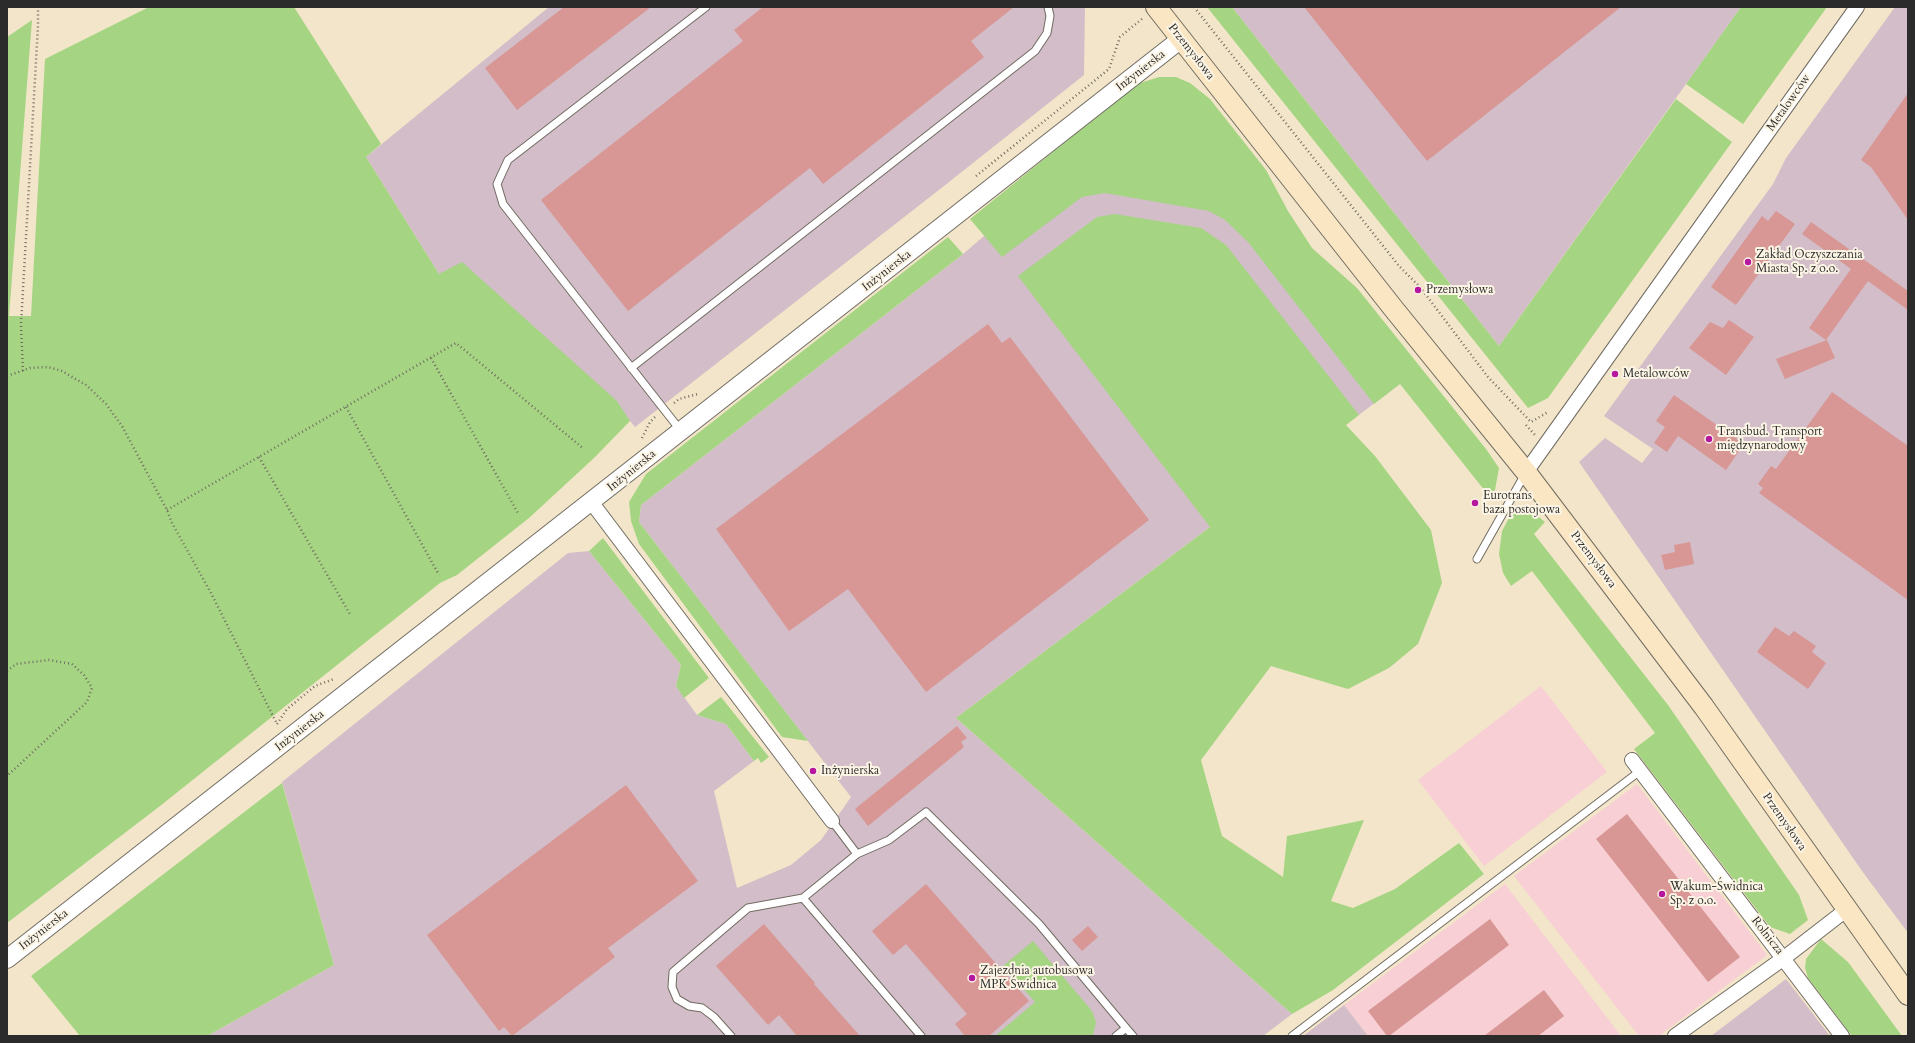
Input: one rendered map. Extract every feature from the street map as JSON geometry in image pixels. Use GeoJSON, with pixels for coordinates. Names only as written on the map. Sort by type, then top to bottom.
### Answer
{"type":"FeatureCollection","features":[{"type":"Feature","properties":{"kind":"main road","name":"Przemysłowa"},"geometry":{"type":"LineString","coordinates":[[1150,12],[1181,39],[1392,308],[1526,472],[1704,707],[1846,910],[1908,995]]}},
{"type":"Feature","properties":{"kind":"street","name":"Metalowców"},"geometry":{"type":"LineString","coordinates":[[1526,472],[1857,7]]}},
{"type":"Feature","properties":{"kind":"street","name":"Inżynierska"},"geometry":{"type":"LineString","coordinates":[[7,959],[286,742],[1181,39]]}},
{"type":"Feature","properties":{"kind":"street"},"geometry":{"type":"LineString","coordinates":[[592,502],[832,821]]}},
{"type":"Feature","properties":{"kind":"street","name":"Rolnicza"},"geometry":{"type":"LineString","coordinates":[[1636,765],[1842,1036]]}},
{"type":"Feature","properties":{"kind":"street"},"geometry":{"type":"LineString","coordinates":[[1675,1036],[1784,958],[1846,910]]}},
{"type":"Feature","properties":{"kind":"lane"},"geometry":{"type":"LineString","coordinates":[[681,431],[503,204],[496,184],[508,160],[706,7]]}},
{"type":"Feature","properties":{"kind":"lane"},"geometry":{"type":"LineString","coordinates":[[631,368],[1035,51],[1048,33],[1050,16],[1048,7]]}},
{"type":"Feature","properties":{"kind":"lane"},"geometry":{"type":"LineString","coordinates":[[1477,559],[1526,472]]}},
{"type":"Feature","properties":{"kind":"lane"},"geometry":{"type":"LineString","coordinates":[[1292,1036],[1636,765]]}},
{"type":"Feature","properties":{"kind":"lane"},"geometry":{"type":"LineString","coordinates":[[731,1036],[714,1017],[702,1008],[689,1006],[677,999],[672,987],[673,972],[748,908],[803,898],[857,854],[889,840],[926,812],[1040,924],[1134,1036]]}},
{"type":"Feature","properties":{"kind":"lane"},"geometry":{"type":"LineString","coordinates":[[832,821],[857,854]]}},
{"type":"Feature","properties":{"kind":"lane"},"geometry":{"type":"LineString","coordinates":[[803,898],[920,1036]]}},
{"type":"Feature","properties":{"kind":"lane"},"geometry":{"type":"LineString","coordinates":[[1116,1036],[1126,1028]]}},
{"type":"Feature","properties":{"kind":"path"},"geometry":{"type":"LineString","coordinates":[[23,371],[21,325],[38,7]]}},
{"type":"Feature","properties":{"kind":"path"},"geometry":{"type":"LineString","coordinates":[[1194,7],[1399,266],[1420,287],[1488,378],[1531,422]]}},
{"type":"Feature","properties":{"kind":"path"},"geometry":{"type":"LineString","coordinates":[[974,177],[1109,69],[1120,37],[1150,12]]}},
{"type":"Feature","properties":{"kind":"path"},"geometry":{"type":"LineString","coordinates":[[167,510],[456,343],[584,448]]}},
{"type":"Feature","properties":{"kind":"path"},"geometry":{"type":"LineString","coordinates":[[430,358],[519,515]]}},
{"type":"Feature","properties":{"kind":"path"},"geometry":{"type":"LineString","coordinates":[[7,376],[30,368],[48,367],[62,371],[86,385],[106,404],[122,426],[167,510],[172,523],[211,593],[286,742]]}},
{"type":"Feature","properties":{"kind":"path"},"geometry":{"type":"LineString","coordinates":[[636,443],[642,438],[650,422],[679,399],[702,393]]}},
{"type":"Feature","properties":{"kind":"path"},"geometry":{"type":"LineString","coordinates":[[346,407],[439,575]]}},
{"type":"Feature","properties":{"kind":"path"},"geometry":{"type":"LineString","coordinates":[[260,456],[351,616]]}},
{"type":"Feature","properties":{"kind":"path"},"geometry":{"type":"LineString","coordinates":[[7,670],[16,664],[49,660],[72,664],[84,675],[92,688],[87,702],[7,776]]}},
{"type":"Feature","properties":{"kind":"path"},"geometry":{"type":"LineString","coordinates":[[271,729],[277,724],[286,709],[315,686],[334,679],[340,674]]}},
{"type":"Feature","properties":{"kind":"shaded area"},"geometry":{"type":"Polygon","coordinates":[[[549,7],[1085,7],[1084,75],[635,427],[630,421],[439,274],[366,157],[549,7]]]}},
{"type":"Feature","properties":{"kind":"shaded area"},"geometry":{"type":"Polygon","coordinates":[[[1232,7],[1741,7],[1499,346],[1232,7]]]}},
{"type":"Feature","properties":{"kind":"shaded area"},"geometry":{"type":"Polygon","coordinates":[[[1895,7],[1908,7],[1908,933],[1862,871],[1579,462],[1605,438],[1642,463],[1653,449],[1604,416],[1773,184],[1786,158],[1895,7]]]}},
{"type":"Feature","properties":{"kind":"shaded area"},"geometry":{"type":"Polygon","coordinates":[[[1207,139],[1400,384],[956,718],[1292,1014],[1263,1036],[207,1036],[334,965],[282,782],[568,553],[589,551],[681,665],[676,686],[697,715],[726,724],[754,761],[714,791],[737,888],[791,865],[821,840],[851,797],[639,522],[641,505],[963,254],[984,236],[1207,139]]]}},
{"type":"Feature","properties":{"kind":"shaded area"},"geometry":{"type":"Polygon","coordinates":[[[1541,686],[1607,772],[1484,866],[1418,780],[1541,686]]]}},
{"type":"Feature","properties":{"kind":"shaded area"},"geometry":{"type":"Polygon","coordinates":[[[1637,784],[1767,955],[1659,1036],[1639,1036],[1514,876],[1637,784]]]}},
{"type":"Feature","properties":{"kind":"shaded area"},"geometry":{"type":"Polygon","coordinates":[[[1505,884],[1621,1036],[1368,1036],[1344,1005],[1505,884]]]}},
{"type":"Feature","properties":{"kind":"shaded area"},"geometry":{"type":"Polygon","coordinates":[[[1786,979],[1830,1036],[1711,1036],[1786,979]]]}},
{"type":"Feature","properties":{"kind":"shaded area"},"geometry":{"type":"Polygon","coordinates":[[[1344,1005],[1368,1036],[1303,1036],[1344,1005]]]}},
{"type":"Feature","properties":{"kind":"green space"},"geometry":{"type":"Polygon","coordinates":[[[149,7],[294,7],[381,144],[366,157],[439,274],[462,262],[617,401],[630,421],[594,458],[529,518],[457,575],[440,583],[160,806],[7,923],[7,37],[32,20],[9,316],[31,316],[45,59],[149,7]]]}},
{"type":"Feature","properties":{"kind":"green space"},"geometry":{"type":"Polygon","coordinates":[[[1207,7],[1232,7],[1499,346],[1676,99],[1732,142],[1548,398],[1528,408],[1207,7]]]}},
{"type":"Feature","properties":{"kind":"green space"},"geometry":{"type":"Polygon","coordinates":[[[1741,7],[1827,7],[1743,124],[1686,84],[1741,7]]]}},
{"type":"Feature","properties":{"kind":"green space"},"geometry":{"type":"Polygon","coordinates":[[[1159,77],[1176,77],[1190,83],[1210,99],[1266,170],[1288,211],[1312,248],[1357,288],[1486,449],[1499,468],[1495,490],[1489,496],[1400,384],[1374,404],[1248,242],[1225,220],[1209,211],[1105,193],[1082,197],[1002,257],[970,219],[1137,84],[1159,77]]]}},
{"type":"Feature","properties":{"kind":"green space"},"geometry":{"type":"Polygon","coordinates":[[[1115,214],[1201,228],[1226,245],[1359,415],[1346,425],[1375,456],[1431,530],[1442,583],[1418,644],[1389,668],[1348,689],[1271,666],[1201,760],[1222,836],[1283,877],[1287,836],[1364,820],[1331,901],[1353,908],[1395,889],[1459,843],[1484,874],[1333,990],[1292,1014],[956,718],[1210,527],[1018,276],[1097,217],[1115,214]]]}},
{"type":"Feature","properties":{"kind":"green space"},"geometry":{"type":"Polygon","coordinates":[[[948,237],[963,254],[641,505],[639,522],[808,741],[782,737],[639,544],[631,521],[629,502],[646,474],[948,237]]]}},
{"type":"Feature","properties":{"kind":"green space"},"geometry":{"type":"Polygon","coordinates":[[[1520,510],[1533,512],[1545,522],[1534,534],[1668,705],[1799,895],[1808,920],[1790,934],[1770,927],[1634,749],[1655,733],[1532,571],[1511,586],[1503,573],[1499,554],[1502,531],[1510,516],[1520,510]]]}},
{"type":"Feature","properties":{"kind":"green space"},"geometry":{"type":"Polygon","coordinates":[[[603,538],[709,678],[684,698],[676,686],[681,665],[589,551],[603,538]]]}},
{"type":"Feature","properties":{"kind":"green space"},"geometry":{"type":"Polygon","coordinates":[[[721,697],[769,757],[761,763],[758,758],[754,761],[726,724],[697,715],[721,697]]]}},
{"type":"Feature","properties":{"kind":"green space"},"geometry":{"type":"Polygon","coordinates":[[[282,783],[334,965],[207,1036],[80,1036],[31,976],[282,783]]]}},
{"type":"Feature","properties":{"kind":"green space"},"geometry":{"type":"Polygon","coordinates":[[[1821,939],[1848,962],[1902,1036],[1852,1036],[1808,978],[1805,968],[1806,959],[1821,939]]]}},
{"type":"Feature","properties":{"kind":"green space"},"geometry":{"type":"Polygon","coordinates":[[[1033,941],[1092,1011],[1096,1022],[1093,1036],[995,1036],[1035,1002],[1003,966],[1033,941]]]}},
{"type":"Feature","properties":{"kind":"building"},"geometry":{"type":"Polygon","coordinates":[[[564,7],[651,7],[517,110],[485,68],[564,7]]]}},
{"type":"Feature","properties":{"kind":"building"},"geometry":{"type":"Polygon","coordinates":[[[763,7],[1014,7],[971,41],[984,57],[823,184],[810,168],[628,311],[541,200],[743,41],[734,30],[763,7]]]}},
{"type":"Feature","properties":{"kind":"building"},"geometry":{"type":"Polygon","coordinates":[[[1304,7],[1621,7],[1427,161],[1304,7]]]}},
{"type":"Feature","properties":{"kind":"building"},"geometry":{"type":"Polygon","coordinates":[[[1908,93],[1908,220],[1871,167],[1861,160],[1908,93]]]}},
{"type":"Feature","properties":{"kind":"building","name":"Zakład Oczyszczania Miasta Sp. z o.o."},"geometry":{"type":"Polygon","coordinates":[[[1776,211],[1795,224],[1736,305],[1711,287],[1762,216],[1768,221],[1776,211]]]}},
{"type":"Feature","properties":{"kind":"building"},"geometry":{"type":"Polygon","coordinates":[[[1811,222],[1908,291],[1908,310],[1868,281],[1826,340],[1809,328],[1851,269],[1802,234],[1811,222]]]}},
{"type":"Feature","properties":{"kind":"building"},"geometry":{"type":"Polygon","coordinates":[[[1729,320],[1754,337],[1726,375],[1689,348],[1710,322],[1723,328],[1729,320]]]}},
{"type":"Feature","properties":{"kind":"building"},"geometry":{"type":"Polygon","coordinates":[[[988,324],[1002,343],[1010,337],[1149,520],[926,692],[848,589],[789,631],[716,529],[988,324]]]}},
{"type":"Feature","properties":{"kind":"building"},"geometry":{"type":"Polygon","coordinates":[[[1827,340],[1835,358],[1785,379],[1776,359],[1827,340]]]}},
{"type":"Feature","properties":{"kind":"building"},"geometry":{"type":"Polygon","coordinates":[[[1832,392],[1908,446],[1908,600],[1759,493],[1763,488],[1758,484],[1771,466],[1776,469],[1832,392]]]}},
{"type":"Feature","properties":{"kind":"building","name":"Transbud. Transport międzynarodowy"},"geometry":{"type":"Polygon","coordinates":[[[1674,395],[1744,444],[1726,470],[1678,436],[1667,452],[1654,443],[1665,427],[1656,421],[1674,395]]]}},
{"type":"Feature","properties":{"kind":"building"},"geometry":{"type":"Polygon","coordinates":[[[1690,542],[1694,564],[1665,570],[1661,555],[1675,552],[1674,545],[1690,542]]]}},
{"type":"Feature","properties":{"kind":"building"},"geometry":{"type":"Polygon","coordinates":[[[1775,627],[1789,636],[1794,631],[1816,646],[1812,652],[1826,663],[1808,689],[1757,652],[1775,627]]]}},
{"type":"Feature","properties":{"kind":"building"},"geometry":{"type":"Polygon","coordinates":[[[957,726],[967,738],[961,742],[964,747],[868,826],[855,809],[957,726]]]}},
{"type":"Feature","properties":{"kind":"building"},"geometry":{"type":"Polygon","coordinates":[[[626,785],[698,881],[608,948],[615,957],[512,1036],[504,1027],[499,1031],[427,935],[626,785]]]}},
{"type":"Feature","properties":{"kind":"building"},"geometry":{"type":"Polygon","coordinates":[[[1627,814],[1740,957],[1708,982],[1596,839],[1627,814]]]}},
{"type":"Feature","properties":{"kind":"building","name":"Zajezdnia autobusowa MPK Świdnica"},"geometry":{"type":"Polygon","coordinates":[[[926,884],[1029,1001],[989,1036],[965,1036],[955,1024],[967,1014],[906,944],[893,955],[872,931],[926,884]]]}},
{"type":"Feature","properties":{"kind":"building"},"geometry":{"type":"Polygon","coordinates":[[[1490,919],[1509,945],[1387,1036],[1368,1011],[1490,919]]]}},
{"type":"Feature","properties":{"kind":"building"},"geometry":{"type":"Polygon","coordinates":[[[764,924],[860,1036],[797,1036],[779,1015],[768,1025],[716,966],[764,924]]]}},
{"type":"Feature","properties":{"kind":"building"},"geometry":{"type":"Polygon","coordinates":[[[1088,926],[1098,937],[1082,951],[1072,940],[1088,926]]]}},
{"type":"Feature","properties":{"kind":"building"},"geometry":{"type":"Polygon","coordinates":[[[1544,990],[1564,1016],[1538,1036],[1484,1036],[1544,990]]]}},
{"type":"Feature","properties":{"kind":"place","name":"Zakład Oczyszczania Miasta Sp. z o.o."},"geometry":{"type":"Point","coordinates":[1748,262]}},
{"type":"Feature","properties":{"kind":"place","name":"Przemysłowa"},"geometry":{"type":"Point","coordinates":[1418,290]}},
{"type":"Feature","properties":{"kind":"place","name":"Metalowców"},"geometry":{"type":"Point","coordinates":[1615,374]}},
{"type":"Feature","properties":{"kind":"place","name":"Transbud. Transport międzynarodowy"},"geometry":{"type":"Point","coordinates":[1709,439]}},
{"type":"Feature","properties":{"kind":"place","name":"Eurotrans baza postojowa"},"geometry":{"type":"Point","coordinates":[1475,503]}},
{"type":"Feature","properties":{"kind":"place","name":"Inżynierska"},"geometry":{"type":"Point","coordinates":[813,771]}},
{"type":"Feature","properties":{"kind":"place","name":"Wakum-Świdnica Sp. z o.o."},"geometry":{"type":"Point","coordinates":[1662,894]}},
{"type":"Feature","properties":{"kind":"place","name":"Zajezdnia autobusowa MPK Świdnica"},"geometry":{"type":"Point","coordinates":[972,978]}}]}
